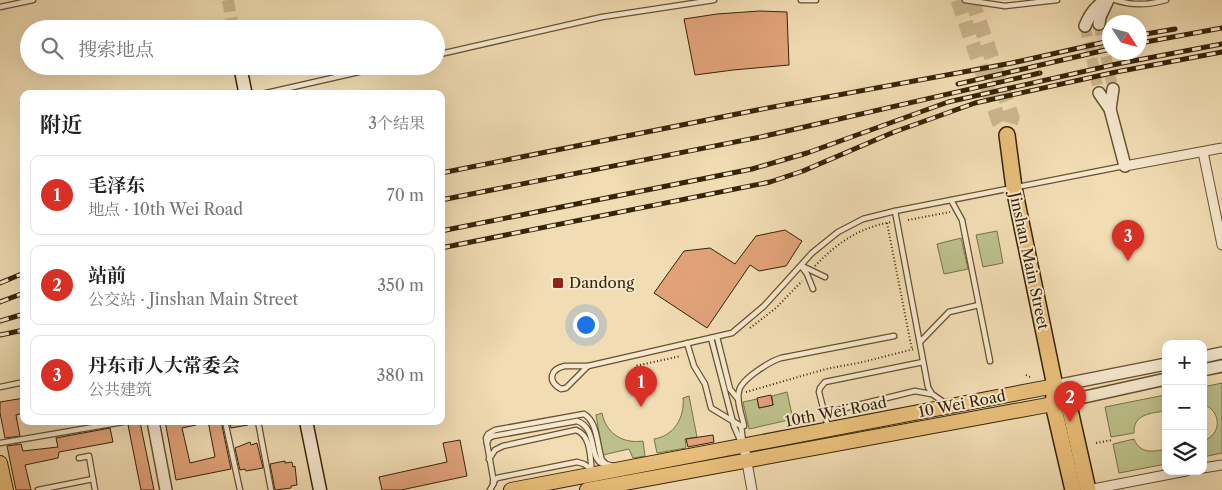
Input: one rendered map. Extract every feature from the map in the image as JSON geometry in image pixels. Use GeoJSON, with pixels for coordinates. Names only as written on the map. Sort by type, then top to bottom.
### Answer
{"type":"FeatureCollection","features":[{"type":"Feature","properties":{"kind":"highway","name":"Jinshan Main Street"},"geometry":{"type":"LineString","coordinates":[[1007,136],[1014,188],[1055,386],[1088,490]]}},
{"type":"Feature","properties":{"kind":"highway","name":"Jinshan Main Street"},"geometry":{"type":"LineString","coordinates":[[1060,402],[1073,490]]}},
{"type":"Feature","properties":{"kind":"main road"},"geometry":{"type":"LineString","coordinates":[[242,75],[245,90]]}},
{"type":"Feature","properties":{"kind":"main road","name":"10th Wei Road"},"geometry":{"type":"LineString","coordinates":[[511,490],[590,483],[626,469],[1055,386]]}},
{"type":"Feature","properties":{"kind":"main road","name":"10 Wei Road"},"geometry":{"type":"LineString","coordinates":[[590,483],[747,462],[1060,402]]}},
{"type":"Feature","properties":{"kind":"main road"},"geometry":{"type":"LineString","coordinates":[[307,425],[320,490]]}},
{"type":"Feature","properties":{"kind":"main road"},"geometry":{"type":"LineString","coordinates":[[0,463],[6,490]]}},
{"type":"Feature","properties":{"kind":"street"},"geometry":{"type":"LineString","coordinates":[[1100,24],[1100,17],[1107,0]]}},
{"type":"Feature","properties":{"kind":"street"},"geometry":{"type":"LineString","coordinates":[[1085,26],[1088,17],[1095,8],[1107,0]]}},
{"type":"Feature","properties":{"kind":"street"},"geometry":{"type":"LineString","coordinates":[[1110,109],[1113,89]]}},
{"type":"Feature","properties":{"kind":"street"},"geometry":{"type":"LineString","coordinates":[[1100,93],[1110,109],[1125,166],[1222,148]]}},
{"type":"Feature","properties":{"kind":"street"},"geometry":{"type":"LineString","coordinates":[[1203,152],[1222,245]]}},
{"type":"Feature","properties":{"kind":"street"},"geometry":{"type":"LineString","coordinates":[[1207,355],[1222,353]]}},
{"type":"Feature","properties":{"kind":"street","name":"10th Wei Road"},"geometry":{"type":"LineString","coordinates":[[1055,386],[1162,365]]}},
{"type":"Feature","properties":{"kind":"street"},"geometry":{"type":"LineString","coordinates":[[1207,369],[1222,366]]}},
{"type":"Feature","properties":{"kind":"street","name":"10 Wei Road"},"geometry":{"type":"LineString","coordinates":[[1060,402],[1162,380]]}},
{"type":"Feature","properties":{"kind":"street"},"geometry":{"type":"LineString","coordinates":[[154,425],[166,490]]}},
{"type":"Feature","properties":{"kind":"street"},"geometry":{"type":"LineString","coordinates":[[744,446],[752,490]]}},
{"type":"Feature","properties":{"kind":"street"},"geometry":{"type":"LineString","coordinates":[[1207,467],[1222,465]]}},
{"type":"Feature","properties":{"kind":"street"},"geometry":{"type":"LineString","coordinates":[[1088,490],[1165,475]]}},
{"type":"Feature","properties":{"kind":"lane"},"geometry":{"type":"LineString","coordinates":[[0,7],[33,0]]}},
{"type":"Feature","properties":{"kind":"lane"},"geometry":{"type":"LineString","coordinates":[[445,53],[602,17],[714,0]]}},
{"type":"Feature","properties":{"kind":"lane"},"geometry":{"type":"LineString","coordinates":[[801,0],[816,0]]}},
{"type":"Feature","properties":{"kind":"lane"},"geometry":{"type":"LineString","coordinates":[[965,0],[1005,6],[1057,0]]}},
{"type":"Feature","properties":{"kind":"lane"},"geometry":{"type":"LineString","coordinates":[[1115,0],[1128,4],[1147,5],[1166,0]]}},
{"type":"Feature","properties":{"kind":"lane"},"geometry":{"type":"LineString","coordinates":[[280,90],[345,75]]}},
{"type":"Feature","properties":{"kind":"lane"},"geometry":{"type":"LineString","coordinates":[[588,366],[566,388],[559,388],[551,380],[553,373],[562,366],[588,366],[732,333],[774,296],[820,246],[846,226],[871,216],[1125,166]]}},
{"type":"Feature","properties":{"kind":"lane"},"geometry":{"type":"LineString","coordinates":[[951,200],[962,220],[990,361]]}},
{"type":"Feature","properties":{"kind":"lane"},"geometry":{"type":"LineString","coordinates":[[895,211],[928,387],[932,394]]}},
{"type":"Feature","properties":{"kind":"lane"},"geometry":{"type":"LineString","coordinates":[[800,266],[825,277]]}},
{"type":"Feature","properties":{"kind":"lane"},"geometry":{"type":"LineString","coordinates":[[800,266],[807,274],[813,289]]}},
{"type":"Feature","properties":{"kind":"lane"},"geometry":{"type":"LineString","coordinates":[[920,344],[949,312],[979,305]]}},
{"type":"Feature","properties":{"kind":"lane"},"geometry":{"type":"LineString","coordinates":[[741,426],[744,426],[739,389],[744,382],[774,360],[894,336]]}},
{"type":"Feature","properties":{"kind":"lane"},"geometry":{"type":"LineString","coordinates":[[718,337],[730,389],[739,400]]}},
{"type":"Feature","properties":{"kind":"lane"},"geometry":{"type":"LineString","coordinates":[[712,338],[732,420],[744,446]]}},
{"type":"Feature","properties":{"kind":"lane"},"geometry":{"type":"LineString","coordinates":[[687,343],[694,366],[705,384],[712,408],[741,426],[744,446]]}},
{"type":"Feature","properties":{"kind":"lane"},"geometry":{"type":"LineString","coordinates":[[829,430],[819,390],[827,381],[923,362]]}},
{"type":"Feature","properties":{"kind":"lane"},"geometry":{"type":"LineString","coordinates":[[0,386],[20,383]]}},
{"type":"Feature","properties":{"kind":"lane"},"geometry":{"type":"LineString","coordinates":[[824,413],[915,391],[932,394],[954,406]]}},
{"type":"Feature","properties":{"kind":"lane"},"geometry":{"type":"LineString","coordinates":[[493,482],[486,448],[486,436],[492,431],[581,414],[588,416],[593,424],[601,459],[608,466]]}},
{"type":"Feature","properties":{"kind":"lane"},"geometry":{"type":"LineString","coordinates":[[486,448],[488,440],[493,436],[575,420],[583,423],[590,431],[597,460],[608,466],[626,469]]}},
{"type":"Feature","properties":{"kind":"lane"},"geometry":{"type":"LineString","coordinates":[[0,443],[105,425]]}},
{"type":"Feature","properties":{"kind":"lane"},"geometry":{"type":"LineString","coordinates":[[226,425],[240,490]]}},
{"type":"Feature","properties":{"kind":"lane"},"geometry":{"type":"LineString","coordinates":[[259,425],[271,490]]}},
{"type":"Feature","properties":{"kind":"lane"},"geometry":{"type":"LineString","coordinates":[[489,460],[493,453],[503,446],[576,430],[582,432],[588,441],[590,483]]}},
{"type":"Feature","properties":{"kind":"lane"},"geometry":{"type":"LineString","coordinates":[[79,458],[89,456],[95,490]]}},
{"type":"Feature","properties":{"kind":"lane"},"geometry":{"type":"LineString","coordinates":[[490,490],[497,478],[576,462],[584,464],[590,483]]}},
{"type":"Feature","properties":{"kind":"lane"},"geometry":{"type":"LineString","coordinates":[[38,490],[93,479]]}},
{"type":"Feature","properties":{"kind":"path"},"geometry":{"type":"LineString","coordinates":[[908,220],[952,212]]}},
{"type":"Feature","properties":{"kind":"path"},"geometry":{"type":"LineString","coordinates":[[814,266],[830,251],[855,234],[869,227],[891,222]]}},
{"type":"Feature","properties":{"kind":"path"},"geometry":{"type":"LineString","coordinates":[[887,223],[912,350]]}},
{"type":"Feature","properties":{"kind":"path"},"geometry":{"type":"LineString","coordinates":[[741,326],[744,329],[749,328],[764,319],[788,297],[805,277]]}},
{"type":"Feature","properties":{"kind":"path"},"geometry":{"type":"LineString","coordinates":[[742,391],[748,391],[826,369],[912,350],[920,344]]}},
{"type":"Feature","properties":{"kind":"path"},"geometry":{"type":"LineString","coordinates":[[639,385],[636,366],[682,356]]}},
{"type":"Feature","properties":{"kind":"path"},"geometry":{"type":"LineString","coordinates":[[1026,375],[1030,377]]}},
{"type":"Feature","properties":{"kind":"path"},"geometry":{"type":"LineString","coordinates":[[1096,443],[1112,440]]}},
{"type":"Feature","properties":{"kind":"green space"},"geometry":{"type":"Polygon","coordinates":[[[997,231],[1003,263],[983,267],[976,235],[997,231]]]}},
{"type":"Feature","properties":{"kind":"green space"},"geometry":{"type":"Polygon","coordinates":[[[961,238],[968,269],[944,274],[937,244],[961,238]]]}},
{"type":"Feature","properties":{"kind":"green space"},"geometry":{"type":"Polygon","coordinates":[[[1222,383],[1222,453],[1207,456],[1207,439],[1214,434],[1217,423],[1214,412],[1207,406],[1207,386],[1222,383]]]}},
{"type":"Feature","properties":{"kind":"green space"},"geometry":{"type":"Polygon","coordinates":[[[787,392],[793,419],[749,429],[743,402],[757,399],[759,408],[773,405],[772,396],[787,392]]]}},
{"type":"Feature","properties":{"kind":"green space"},"geometry":{"type":"Polygon","coordinates":[[[689,396],[697,437],[685,439],[686,448],[657,453],[654,439],[667,434],[677,424],[682,412],[683,398],[689,396]]]}},
{"type":"Feature","properties":{"kind":"green space"},"geometry":{"type":"Polygon","coordinates":[[[1162,396],[1162,412],[1140,418],[1134,427],[1134,433],[1111,437],[1105,407],[1162,396]]]}},
{"type":"Feature","properties":{"kind":"green space"},"geometry":{"type":"Polygon","coordinates":[[[602,413],[607,426],[616,436],[628,441],[643,441],[645,456],[633,458],[629,449],[603,455],[596,415],[602,413]]]}},
{"type":"Feature","properties":{"kind":"green space"},"geometry":{"type":"Polygon","coordinates":[[[1134,439],[1143,450],[1162,450],[1162,465],[1119,473],[1113,444],[1134,439]]]}},
{"type":"Feature","properties":{"kind":"building"},"geometry":{"type":"Polygon","coordinates":[[[760,11],[787,12],[789,65],[695,75],[684,19],[717,14],[760,11]]]}},
{"type":"Feature","properties":{"kind":"building"},"geometry":{"type":"Polygon","coordinates":[[[785,230],[802,241],[786,266],[759,271],[750,265],[707,328],[654,293],[684,251],[710,248],[735,264],[756,236],[785,230]]]}},
{"type":"Feature","properties":{"kind":"building"},"geometry":{"type":"Polygon","coordinates":[[[771,395],[773,405],[759,408],[757,398],[771,395]]]}},
{"type":"Feature","properties":{"kind":"building"},"geometry":{"type":"Polygon","coordinates":[[[20,399],[20,414],[16,415],[20,436],[5,438],[0,413],[0,402],[20,399]]]}},
{"type":"Feature","properties":{"kind":"building"},"geometry":{"type":"Polygon","coordinates":[[[128,425],[141,425],[154,490],[141,490],[128,425]]]}},
{"type":"Feature","properties":{"kind":"building"},"geometry":{"type":"Polygon","coordinates":[[[166,425],[196,425],[182,428],[190,463],[215,457],[209,425],[222,425],[231,469],[176,480],[166,425]]]}},
{"type":"Feature","properties":{"kind":"building"},"geometry":{"type":"Polygon","coordinates":[[[230,425],[248,425],[231,428],[230,425]]]}},
{"type":"Feature","properties":{"kind":"building"},"geometry":{"type":"Polygon","coordinates":[[[110,428],[113,442],[59,452],[58,458],[25,465],[31,490],[16,490],[7,446],[21,444],[23,451],[58,447],[56,438],[110,428]]]}},
{"type":"Feature","properties":{"kind":"building"},"geometry":{"type":"Polygon","coordinates":[[[713,435],[714,442],[688,447],[686,439],[713,435]]]}},
{"type":"Feature","properties":{"kind":"building"},"geometry":{"type":"Polygon","coordinates":[[[460,440],[467,476],[401,490],[382,490],[379,477],[447,462],[443,443],[460,440]]]}},
{"type":"Feature","properties":{"kind":"building"},"geometry":{"type":"Polygon","coordinates":[[[250,442],[251,445],[257,443],[263,468],[246,471],[245,469],[240,470],[235,448],[250,442]]]}},
{"type":"Feature","properties":{"kind":"building"},"geometry":{"type":"Polygon","coordinates":[[[285,461],[285,463],[292,462],[293,467],[295,466],[297,485],[291,486],[291,488],[275,490],[270,464],[285,461]]]}},
{"type":"Feature","properties":{"kind":"tunnel"},"geometry":{"type":"LineString","coordinates":[[228,0],[231,20]]}},
{"type":"Feature","properties":{"kind":"tunnel"},"geometry":{"type":"LineString","coordinates":[[958,0],[999,122],[1007,135]]}},
{"type":"Feature","properties":{"kind":"tunnel"},"geometry":{"type":"LineString","coordinates":[[972,0],[1012,117],[1007,135]]}},
{"type":"Feature","properties":{"kind":"tunnel"},"geometry":{"type":"LineString","coordinates":[[1099,24],[1113,89]]}},
{"type":"Feature","properties":{"kind":"tunnel"},"geometry":{"type":"LineString","coordinates":[[1085,26],[1099,93]]}},
{"type":"Feature","properties":{"kind":"railway"},"geometry":{"type":"LineString","coordinates":[[1147,42],[1222,28]]}},
{"type":"Feature","properties":{"kind":"railway"},"geometry":{"type":"LineString","coordinates":[[1147,34],[1175,29]]}},
{"type":"Feature","properties":{"kind":"railway"},"geometry":{"type":"LineString","coordinates":[[445,172],[757,110],[1012,63],[1102,43]]}},
{"type":"Feature","properties":{"kind":"railway"},"geometry":{"type":"LineString","coordinates":[[445,230],[752,169],[807,153],[948,102],[1117,64],[1222,44]]}},
{"type":"Feature","properties":{"kind":"railway"},"geometry":{"type":"LineString","coordinates":[[958,84],[1102,51]]}},
{"type":"Feature","properties":{"kind":"railway"},"geometry":{"type":"LineString","coordinates":[[445,247],[770,182],[803,171],[894,132],[975,103],[1116,72],[1222,52]]}},
{"type":"Feature","properties":{"kind":"railway"},"geometry":{"type":"LineString","coordinates":[[445,199],[765,136],[1040,73]]}},
{"type":"Feature","properties":{"kind":"railway"},"geometry":{"type":"LineString","coordinates":[[0,283],[20,275]]}},
{"type":"Feature","properties":{"kind":"railway"},"geometry":{"type":"LineString","coordinates":[[0,302],[20,294]]}},
{"type":"Feature","properties":{"kind":"railway"},"geometry":{"type":"LineString","coordinates":[[0,321],[20,315]]}},
{"type":"Feature","properties":{"kind":"railway"},"geometry":{"type":"LineString","coordinates":[[0,335],[20,331]]}},
{"type":"Feature","properties":{"kind":"place","name":"丹东市人大常委会"},"geometry":{"type":"Point","coordinates":[1128,261]}},
{"type":"Feature","properties":{"kind":"place","name":"Dandong"},"geometry":{"type":"Point","coordinates":[558,283]}},
{"type":"Feature","properties":{"kind":"place","name":"毛泽东"},"geometry":{"type":"Point","coordinates":[641,407]}},
{"type":"Feature","properties":{"kind":"place","name":"站前"},"geometry":{"type":"Point","coordinates":[1070,422]}}]}
